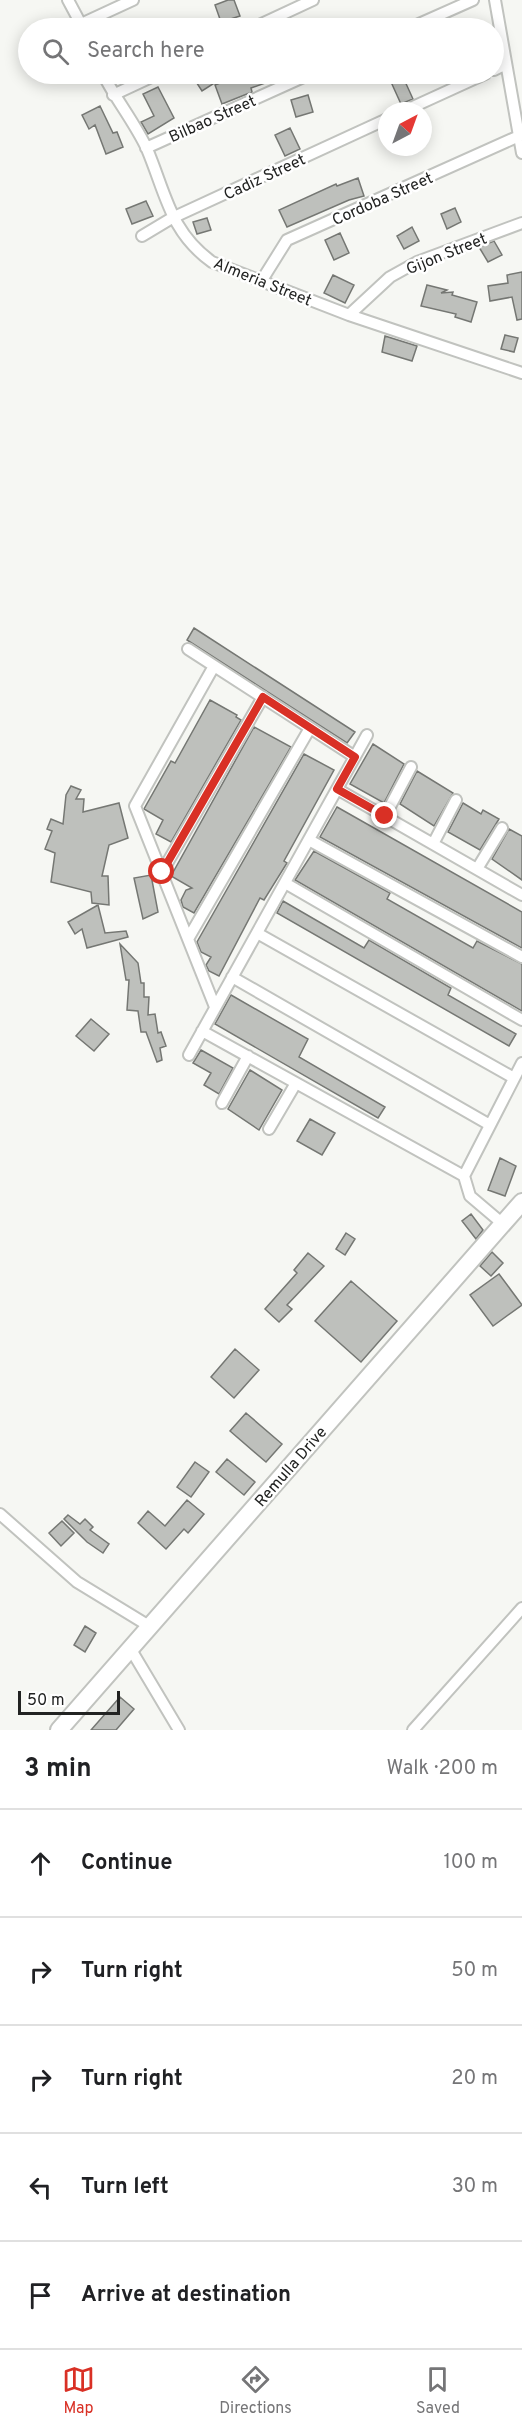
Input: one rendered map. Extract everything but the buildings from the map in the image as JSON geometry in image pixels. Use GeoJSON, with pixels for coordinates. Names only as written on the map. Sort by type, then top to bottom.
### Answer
{"type":"FeatureCollection","features":[{"type":"Feature","properties":{"kind":"main road","name":"Remulla Drive"},"geometry":{"type":"LineString","coordinates":[[58,1730],[522,1202]]}},
{"type":"Feature","properties":{"kind":"street"},"geometry":{"type":"LineString","coordinates":[[68,0],[78,18]]}},
{"type":"Feature","properties":{"kind":"street"},"geometry":{"type":"LineString","coordinates":[[98,18],[133,0]]}},
{"type":"Feature","properties":{"kind":"street"},"geometry":{"type":"LineString","coordinates":[[274,18],[313,0]]}},
{"type":"Feature","properties":{"kind":"street"},"geometry":{"type":"LineString","coordinates":[[432,18],[473,0]]}},
{"type":"Feature","properties":{"kind":"street"},"geometry":{"type":"LineString","coordinates":[[495,0],[498,18]]}},
{"type":"Feature","properties":{"kind":"street"},"geometry":{"type":"LineString","coordinates":[[504,52],[522,153]]}},
{"type":"Feature","properties":{"kind":"street","name":"Almeria Street"},"geometry":{"type":"LineString","coordinates":[[108,84],[146,148],[172,219],[194,249],[212,262],[349,315],[522,373]]}},
{"type":"Feature","properties":{"kind":"street"},"geometry":{"type":"LineString","coordinates":[[113,95],[137,84]]}},
{"type":"Feature","properties":{"kind":"street","name":"Bilbao Street"},"geometry":{"type":"LineString","coordinates":[[146,148],[288,84]]}},
{"type":"Feature","properties":{"kind":"street"},"geometry":{"type":"LineString","coordinates":[[424,102],[463,84]]}},
{"type":"Feature","properties":{"kind":"street","name":"Cadiz Street"},"geometry":{"type":"LineString","coordinates":[[142,236],[172,219],[378,123]]}},
{"type":"Feature","properties":{"kind":"street","name":"Cordoba Street"},"geometry":{"type":"LineString","coordinates":[[262,280],[287,240],[519,136]]}},
{"type":"Feature","properties":{"kind":"street","name":"Gijon Street"},"geometry":{"type":"LineString","coordinates":[[349,315],[390,277],[417,262],[522,223]]}},
{"type":"Feature","properties":{"kind":"street"},"geometry":{"type":"LineString","coordinates":[[188,649],[355,757]]}},
{"type":"Feature","properties":{"kind":"street"},"geometry":{"type":"LineString","coordinates":[[214,666],[135,806],[215,1007]]}},
{"type":"Feature","properties":{"kind":"street"},"geometry":{"type":"LineString","coordinates":[[162,872],[263,697]]}},
{"type":"Feature","properties":{"kind":"street"},"geometry":{"type":"LineString","coordinates":[[188,939],[310,728]]}},
{"type":"Feature","properties":{"kind":"street"},"geometry":{"type":"LineString","coordinates":[[189,1055],[367,735]]}},
{"type":"Feature","properties":{"kind":"street"},"geometry":{"type":"LineString","coordinates":[[385,816],[411,767]]}},
{"type":"Feature","properties":{"kind":"street"},"geometry":{"type":"LineString","coordinates":[[337,789],[522,895]]}},
{"type":"Feature","properties":{"kind":"street"},"geometry":{"type":"LineString","coordinates":[[433,844],[456,800]]}},
{"type":"Feature","properties":{"kind":"street"},"geometry":{"type":"LineString","coordinates":[[477,869],[502,828]]}},
{"type":"Feature","properties":{"kind":"street"},"geometry":{"type":"LineString","coordinates":[[309,840],[522,957]]}},
{"type":"Feature","properties":{"kind":"street"},"geometry":{"type":"LineString","coordinates":[[285,883],[522,1020]]}},
{"type":"Feature","properties":{"kind":"street"},"geometry":{"type":"LineString","coordinates":[[257,933],[514,1078]]}},
{"type":"Feature","properties":{"kind":"street"},"geometry":{"type":"LineString","coordinates":[[232,977],[490,1125]]}},
{"type":"Feature","properties":{"kind":"street"},"geometry":{"type":"LineString","coordinates":[[202,1031],[464,1176]]}},
{"type":"Feature","properties":{"kind":"street"},"geometry":{"type":"LineString","coordinates":[[222,1102],[248,1056]]}},
{"type":"Feature","properties":{"kind":"street"},"geometry":{"type":"LineString","coordinates":[[503,1224],[470,1196],[464,1176],[522,1063]]}},
{"type":"Feature","properties":{"kind":"street"},"geometry":{"type":"LineString","coordinates":[[269,1129],[296,1083]]}},
{"type":"Feature","properties":{"kind":"street"},"geometry":{"type":"LineString","coordinates":[[0,1514],[77,1582],[149,1626]]}},
{"type":"Feature","properties":{"kind":"street"},"geometry":{"type":"LineString","coordinates":[[413,1730],[522,1608]]}},
{"type":"Feature","properties":{"kind":"street"},"geometry":{"type":"LineString","coordinates":[[129,1648],[179,1730]]}},
{"type":"Feature","properties":{"kind":"route"},"geometry":{"type":"LineString","coordinates":[[162,872],[263,697],[355,757],[337,789],[385,816]]}}]}
